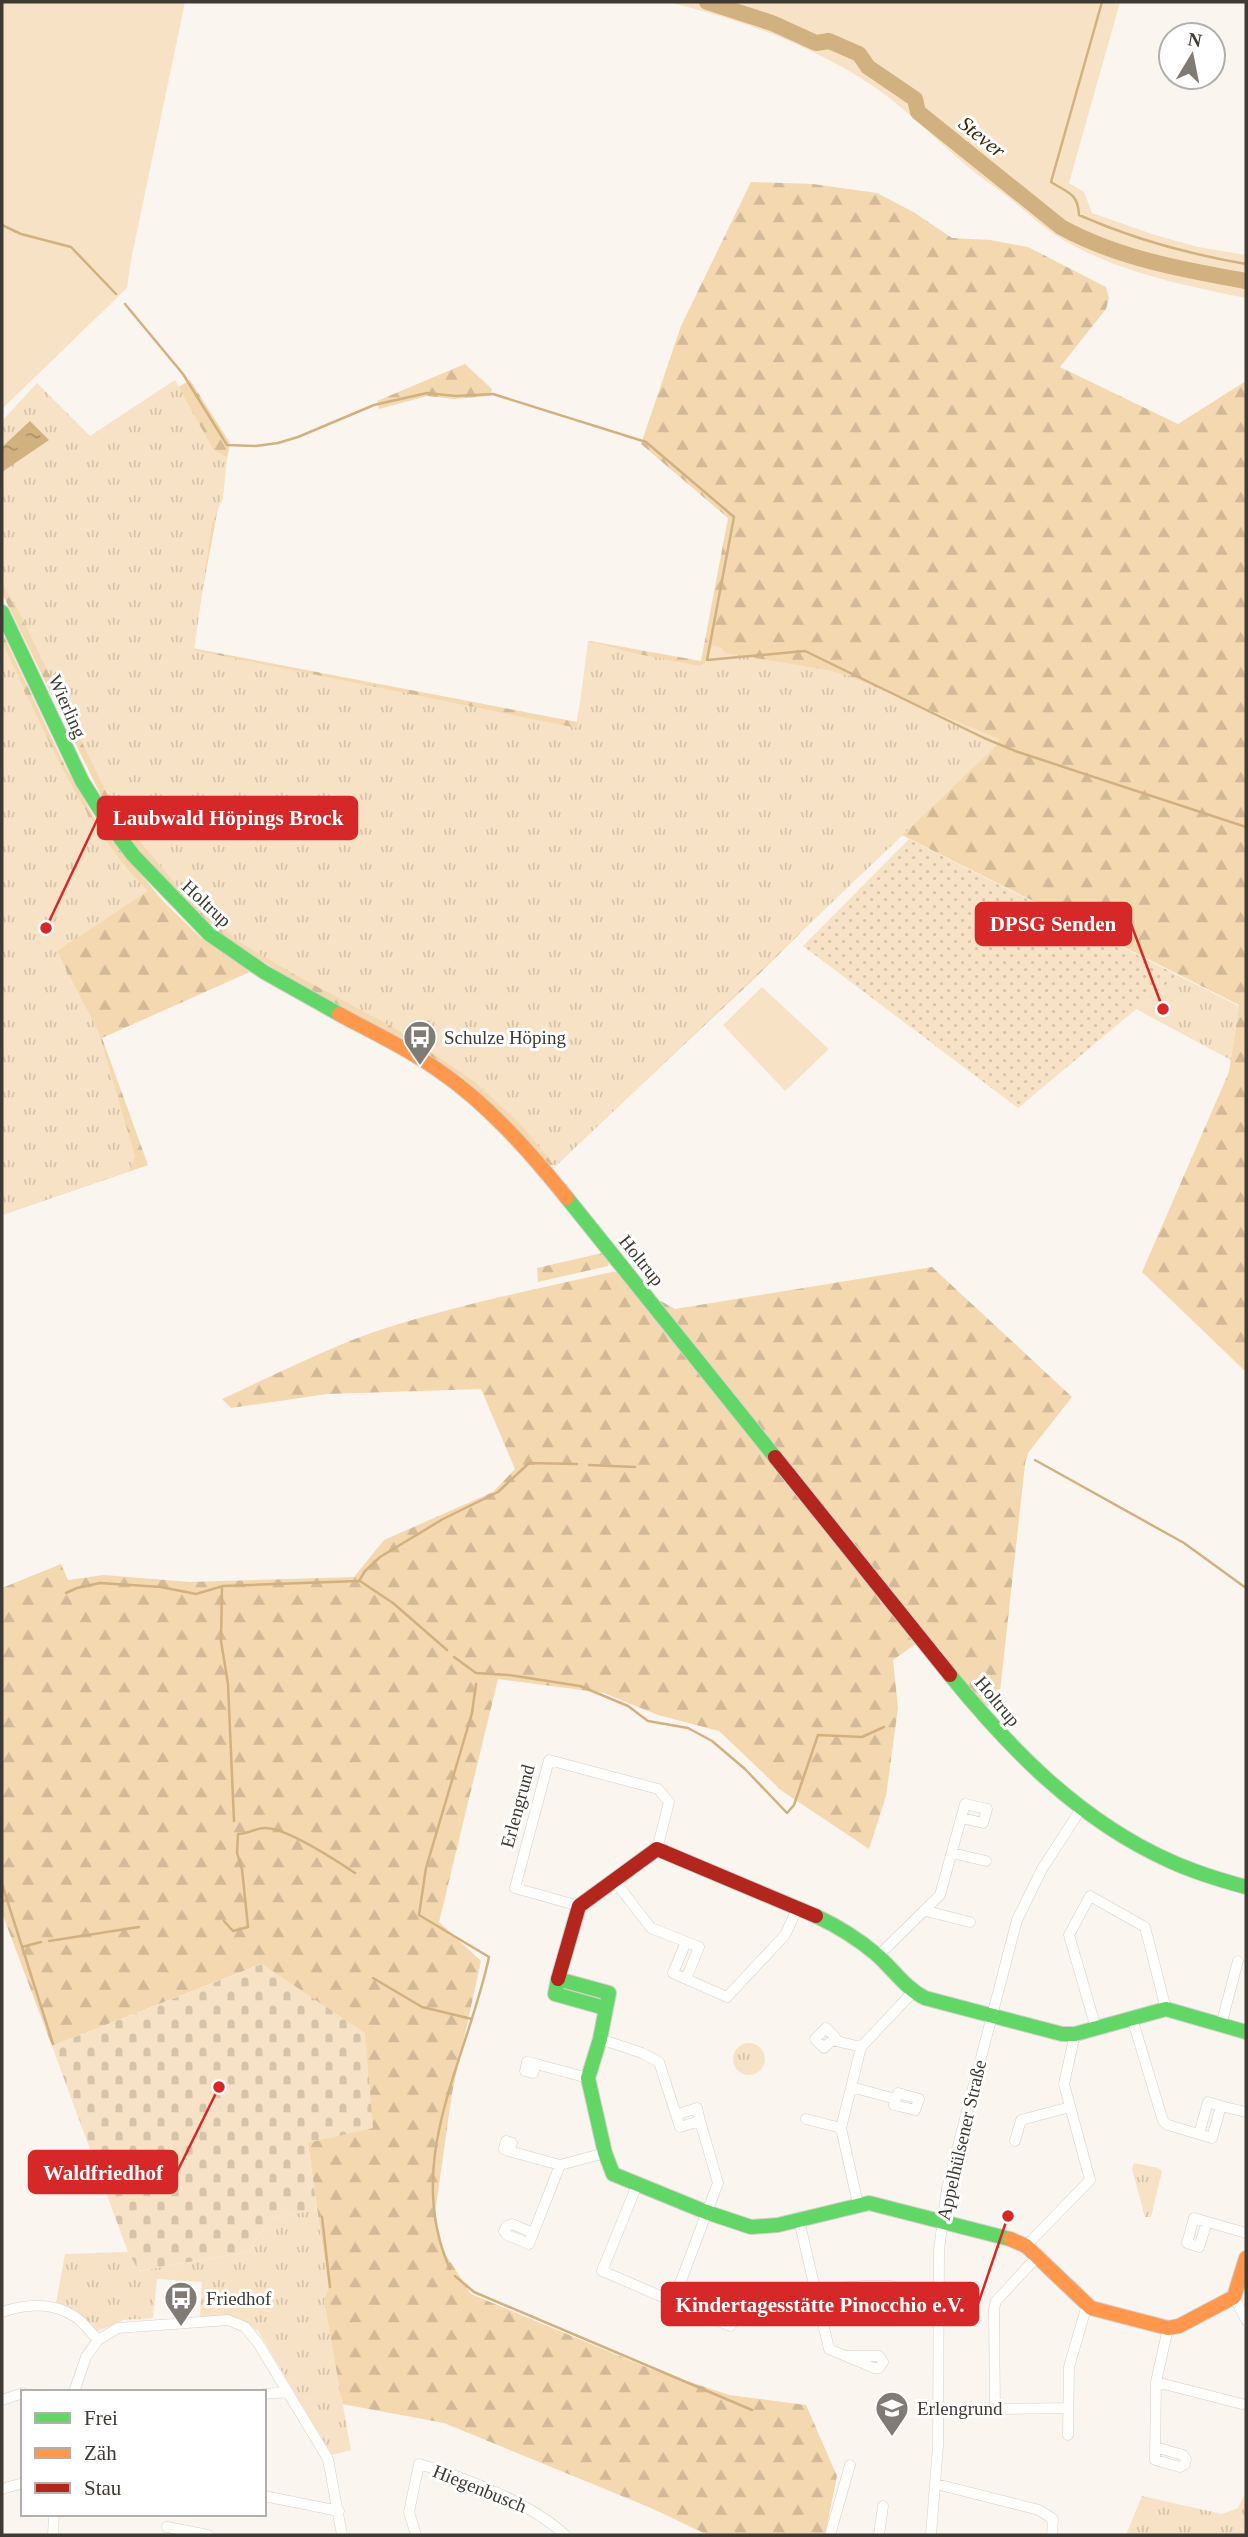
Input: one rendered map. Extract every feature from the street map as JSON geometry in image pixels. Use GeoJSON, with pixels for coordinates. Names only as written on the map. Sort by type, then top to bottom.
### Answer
{"type":"FeatureCollection","features":[{"type":"Feature","properties":{"kind":"main road","name":"Wierling"},"geometry":{"type":"LineString","coordinates":[[2,612],[23,652],[72,763],[102,814]]}},
{"type":"Feature","properties":{"kind":"main road","name":"Holtrup"},"geometry":{"type":"LineString","coordinates":[[102,814],[134,858],[207,932],[256,967],[435,1068],[468,1092],[511,1133],[603,1242],[989,1723],[1034,1769],[1081,1809],[1136,1844],[1202,1874],[1246,1887]]}},
{"type":"Feature","properties":{"kind":"main road"},"geometry":{"type":"LineString","coordinates":[[1246,2032],[1166,2009],[1075,2034],[1062,2034],[913,1992],[878,1956],[849,1932],[657,1849],[579,1906],[555,1994],[605,2008],[600,2039],[588,2078],[605,2153],[613,2174],[706,2212],[756,2228],[858,2204],[881,2205],[1017,2241],[1026,2246],[1087,2305],[1096,2310],[1168,2328],[1179,2326],[1234,2297],[1246,2258]]}},
{"type":"Feature","properties":{"kind":"street","name":"Erlengrund"},"geometry":{"type":"LineString","coordinates":[[579,1906],[515,1888],[549,1760],[658,1789],[668,1802],[657,1849]]}},
{"type":"Feature","properties":{"kind":"street","name":"Appelhülsener Straße"},"geometry":{"type":"LineString","coordinates":[[931,2535],[936,2484],[941,2221],[952,2162],[1007,1955],[1024,1903],[1042,1869],[1081,1809]]}},
{"type":"Feature","properties":{"kind":"street"},"geometry":{"type":"LineString","coordinates":[[878,1956],[940,1895],[962,1818]]}},
{"type":"Feature","properties":{"kind":"street"},"geometry":{"type":"LineString","coordinates":[[953,1853],[986,1861]]}},
{"type":"Feature","properties":{"kind":"street"},"geometry":{"type":"LineString","coordinates":[[613,1879],[651,1928],[699,1947],[687,1979],[727,1997],[785,1935],[798,1908]]}},
{"type":"Feature","properties":{"kind":"street"},"geometry":{"type":"LineString","coordinates":[[1096,2028],[1069,1935],[1090,1896],[1145,1927],[1166,2009]]}},
{"type":"Feature","properties":{"kind":"street"},"geometry":{"type":"LineString","coordinates":[[926,1911],[970,1922]]}},
{"type":"Feature","properties":{"kind":"street"},"geometry":{"type":"LineString","coordinates":[[1221,2025],[1238,1961]]}},
{"type":"Feature","properties":{"kind":"street"},"geometry":{"type":"LineString","coordinates":[[858,2204],[841,2128],[861,2047],[913,1992]]}},
{"type":"Feature","properties":{"kind":"street"},"geometry":{"type":"LineString","coordinates":[[1132,2018],[1163,2121],[1168,2125],[1212,2138],[1221,2106],[1246,2112]]}},
{"type":"Feature","properties":{"kind":"street"},"geometry":{"type":"LineString","coordinates":[[1026,2246],[1090,2180],[1064,2084],[1075,2034]]}},
{"type":"Feature","properties":{"kind":"street"},"geometry":{"type":"LineString","coordinates":[[600,2039],[642,2053],[659,2062],[680,2127],[701,2121],[718,2183],[673,2302]]}},
{"type":"Feature","properties":{"kind":"street"},"geometry":{"type":"LineString","coordinates":[[832,2040],[861,2047]]}},
{"type":"Feature","properties":{"kind":"street"},"geometry":{"type":"LineString","coordinates":[[536,2064],[588,2078]]}},
{"type":"Feature","properties":{"kind":"street"},"geometry":{"type":"LineString","coordinates":[[851,2087],[896,2099]]}},
{"type":"Feature","properties":{"kind":"street"},"geometry":{"type":"LineString","coordinates":[[1015,2141],[1021,2120],[1070,2107]]}},
{"type":"Feature","properties":{"kind":"street"},"geometry":{"type":"LineString","coordinates":[[807,2119],[841,2128]]}},
{"type":"Feature","properties":{"kind":"street"},"geometry":{"type":"LineString","coordinates":[[509,2151],[560,2165],[605,2153]]}},
{"type":"Feature","properties":{"kind":"street"},"geometry":{"type":"LineString","coordinates":[[533,2233],[560,2165]]}},
{"type":"Feature","properties":{"kind":"street"},"geometry":{"type":"LineString","coordinates":[[637,2185],[602,2271],[706,2316]]}},
{"type":"Feature","properties":{"kind":"street"},"geometry":{"type":"LineString","coordinates":[[799,2220],[830,2349],[847,2356]]}},
{"type":"Feature","properties":{"kind":"street"},"geometry":{"type":"LineString","coordinates":[[1207,2222],[1246,2233]]}},
{"type":"Feature","properties":{"kind":"street"},"geometry":{"type":"LineString","coordinates":[[1037,2258],[996,2301],[995,2409],[1068,2408]]}},
{"type":"Feature","properties":{"kind":"street"},"geometry":{"type":"LineString","coordinates":[[817,2292],[849,2285],[882,2286]]}},
{"type":"Feature","properties":{"kind":"street"},"geometry":{"type":"LineString","coordinates":[[1234,2297],[1246,2320]]}},
{"type":"Feature","properties":{"kind":"street"},"geometry":{"type":"LineString","coordinates":[[2,2312],[22,2305],[53,2307],[75,2316],[98,2340]]}},
{"type":"Feature","properties":{"kind":"street"},"geometry":{"type":"LineString","coordinates":[[1068,2435],[1069,2367],[1087,2305]]}},
{"type":"Feature","properties":{"kind":"street"},"geometry":{"type":"LineString","coordinates":[[75,2390],[86,2357],[98,2340],[118,2328],[219,2320],[237,2322],[252,2333],[328,2459],[342,2535]]}},
{"type":"Feature","properties":{"kind":"street"},"geometry":{"type":"LineString","coordinates":[[1155,2447],[1156,2382],[1168,2328]]}},
{"type":"Feature","properties":{"kind":"street"},"geometry":{"type":"LineString","coordinates":[[1156,2382],[1242,2404]]}},
{"type":"Feature","properties":{"kind":"street"},"geometry":{"type":"LineString","coordinates":[[266,2394],[288,2392]]}},
{"type":"Feature","properties":{"kind":"street"},"geometry":{"type":"LineString","coordinates":[[2,2400],[21,2394]]}},
{"type":"Feature","properties":{"kind":"street","name":"Hiegenbusch"},"geometry":{"type":"LineString","coordinates":[[416,2535],[409,2512],[419,2463],[534,2510],[565,2535]]}},
{"type":"Feature","properties":{"kind":"street"},"geometry":{"type":"LineString","coordinates":[[830,2535],[850,2465]]}},
{"type":"Feature","properties":{"kind":"street"},"geometry":{"type":"LineString","coordinates":[[2,2489],[21,2484]]}},
{"type":"Feature","properties":{"kind":"street"},"geometry":{"type":"LineString","coordinates":[[936,2484],[1039,2510],[1053,2519],[1052,2535]]}},
{"type":"Feature","properties":{"kind":"street"},"geometry":{"type":"LineString","coordinates":[[266,2496],[339,2511]]}},
{"type":"Feature","properties":{"kind":"street"},"geometry":{"type":"LineString","coordinates":[[879,2535],[883,2506]]}},
{"type":"Feature","properties":{"kind":"street"},"geometry":{"type":"LineString","coordinates":[[53,2535],[54,2516]]}},
{"type":"Feature","properties":{"kind":"street"},"geometry":{"type":"LineString","coordinates":[[167,2527],[208,2535]]}},
{"type":"Feature","properties":{"kind":"green space"},"geometry":{"type":"Polygon","coordinates":[[[2,2],[185,2],[127,288],[2,409],[2,2]]]}},
{"type":"Feature","properties":{"kind":"green space"},"geometry":{"type":"Polygon","coordinates":[[[668,2],[1120,2],[1069,183],[1084,192],[1092,213],[1198,247],[1246,255],[1246,298],[1150,276],[1082,250],[1042,225],[967,166],[897,104],[862,79],[782,38],[726,18],[668,2]]]}},
{"type":"Feature","properties":{"kind":"green space"},"geometry":{"type":"Polygon","coordinates":[[[751,182],[813,184],[877,193],[915,213],[952,238],[990,240],[1028,247],[1106,287],[1109,298],[1106,309],[1060,367],[1178,424],[1246,381],[1246,1372],[1142,1272],[1229,1072],[1239,1005],[900,834],[756,977],[556,1165],[550,1165],[525,1137],[465,1080],[441,1063],[299,985],[212,928],[176,893],[108,810],[2,593],[2,498],[190,380],[230,443],[192,648],[577,722],[590,641],[701,661],[728,518],[641,444],[681,326],[751,182]]]}},
{"type":"Feature","properties":{"kind":"green space"},"geometry":{"type":"Polygon","coordinates":[[[465,364],[492,389],[490,396],[454,399],[427,396],[379,409],[377,401],[465,364]]]}},
{"type":"Feature","properties":{"kind":"green space"},"geometry":{"type":"Polygon","coordinates":[[[175,380],[213,449],[227,457],[223,498],[212,523],[194,650],[577,728],[588,641],[699,666],[704,664],[712,645],[721,648],[725,653],[849,676],[999,739],[996,746],[556,1166],[521,1125],[475,1082],[396,1029],[238,941],[189,900],[131,831],[107,794],[17,608],[2,584],[2,421],[37,383],[90,436],[175,380]]]}},
{"type":"Feature","properties":{"kind":"green space"},"geometry":{"type":"Polygon","coordinates":[[[2,632],[65,766],[95,819],[163,901],[201,938],[252,971],[102,1038],[148,1165],[2,1215],[2,632]]]}},
{"type":"Feature","properties":{"kind":"green space"},"geometry":{"type":"Polygon","coordinates":[[[2,642],[48,741],[83,804],[102,835],[148,891],[57,951],[99,1033],[135,1156],[129,1171],[2,1215],[2,642]]]}},
{"type":"Feature","properties":{"kind":"green space"},"geometry":{"type":"Polygon","coordinates":[[[909,839],[1177,975],[1018,1108],[803,946],[909,839]]]}},
{"type":"Feature","properties":{"kind":"green space"},"geometry":{"type":"Polygon","coordinates":[[[1177,975],[1239,1006],[1231,1060],[1136,1009],[1177,975]]]}},
{"type":"Feature","properties":{"kind":"green space"},"geometry":{"type":"Polygon","coordinates":[[[762,987],[829,1049],[785,1091],[723,1025],[762,987]]]}},
{"type":"Feature","properties":{"kind":"green space"},"geometry":{"type":"Polygon","coordinates":[[[602,1253],[609,1262],[608,1266],[538,1282],[537,1268],[602,1253]]]}},
{"type":"Feature","properties":{"kind":"green space"},"geometry":{"type":"Polygon","coordinates":[[[932,1267],[1072,1397],[1028,1453],[1025,1464],[1000,1692],[992,1706],[983,1705],[659,1300],[675,1309],[932,1267]]]}},
{"type":"Feature","properties":{"kind":"green space"},"geometry":{"type":"Polygon","coordinates":[[[617,1272],[916,1644],[893,1660],[898,1708],[886,1796],[869,1849],[782,1791],[719,1731],[658,1715],[604,1693],[498,1679],[439,1922],[481,1961],[452,2093],[435,2213],[442,2249],[471,2294],[651,2369],[729,2395],[806,2405],[837,2476],[825,2535],[708,2535],[651,2508],[444,2423],[342,2404],[324,2302],[328,2287],[308,2143],[261,1964],[52,2046],[2,1913],[2,1588],[61,1564],[68,1580],[104,1575],[190,1582],[354,1577],[384,1540],[493,1492],[515,1469],[481,1389],[327,1394],[231,1408],[222,1399],[326,1351],[389,1327],[472,1304],[617,1272]]]}},
{"type":"Feature","properties":{"kind":"green space"},"geometry":{"type":"Polygon","coordinates":[[[262,1964],[365,2033],[373,2128],[308,2143],[317,2210],[271,2218],[247,2252],[138,2271],[128,2252],[52,2046],[262,1964]]]}},
{"type":"Feature","properties":{"kind":"green space"},"geometry":{"type":"Polygon","coordinates":[[[749,2043],[760,2048],[765,2059],[760,2070],[749,2075],[738,2070],[733,2059],[738,2048],[749,2043]]]}},
{"type":"Feature","properties":{"kind":"green space"},"geometry":{"type":"Polygon","coordinates":[[[1134,2163],[1162,2171],[1151,2217],[1145,2217],[1132,2169],[1134,2163]]]}},
{"type":"Feature","properties":{"kind":"green space"},"geometry":{"type":"Polygon","coordinates":[[[317,2210],[328,2287],[324,2302],[351,2450],[332,2455],[258,2331],[238,2318],[200,2318],[202,2282],[157,2279],[153,2318],[123,2320],[96,2332],[73,2309],[56,2303],[65,2254],[128,2252],[139,2271],[247,2252],[271,2218],[317,2210]]]}},
{"type":"Feature","properties":{"kind":"green space"},"geometry":{"type":"Polygon","coordinates":[[[1246,2492],[1246,2535],[1126,2535],[1142,2496],[1222,2514],[1238,2508],[1246,2492]]]}},
{"type":"Feature","properties":{"kind":"water"},"geometry":{"type":"Polygon","coordinates":[[[30,421],[49,440],[2,472],[2,447],[30,421]]]}},
{"type":"Feature","properties":{"kind":"waterway","name":"Stever"},"geometry":{"type":"LineString","coordinates":[[707,2],[772,23],[816,43],[829,41],[859,54],[868,67],[915,99],[918,112],[1061,227],[1082,238],[1128,255],[1246,281]]}},
{"type":"Feature","properties":{"kind":"waterway"},"geometry":{"type":"LineString","coordinates":[[1102,2],[1051,182],[1074,198],[1079,215],[1099,224],[1161,245],[1246,264]]}},
{"type":"Feature","properties":{"kind":"waterway"},"geometry":{"type":"LineString","coordinates":[[2,225],[21,234],[71,247],[116,294]]}},
{"type":"Feature","properties":{"kind":"waterway"},"geometry":{"type":"LineString","coordinates":[[125,304],[183,374],[227,445],[256,446],[278,443],[374,405],[427,393],[455,396],[493,394],[646,442],[734,517],[707,660],[805,651],[1018,752],[1246,827]]}},
{"type":"Feature","properties":{"kind":"waterway"},"geometry":{"type":"LineString","coordinates":[[1035,1460],[1184,1543],[1246,1588]]}},
{"type":"Feature","properties":{"kind":"waterway"},"geometry":{"type":"LineString","coordinates":[[66,1593],[100,1583],[161,1587],[196,1594],[223,1586],[359,1581],[380,1557],[443,1519],[498,1492],[529,1463],[577,1464]]}},
{"type":"Feature","properties":{"kind":"waterway"},"geometry":{"type":"LineString","coordinates":[[589,1465],[635,1467]]}},
{"type":"Feature","properties":{"kind":"waterway"},"geometry":{"type":"LineString","coordinates":[[360,1581],[393,1603],[447,1650]]}},
{"type":"Feature","properties":{"kind":"waterway"},"geometry":{"type":"LineString","coordinates":[[222,1587],[221,1641],[228,1684],[234,1821]]}},
{"type":"Feature","properties":{"kind":"waterway"},"geometry":{"type":"LineString","coordinates":[[454,1657],[476,1673],[509,1675],[580,1686],[628,1706],[648,1721],[688,1728],[712,1741],[745,1769],[787,1813],[794,1805],[818,1735],[862,1737],[884,1727]]}},
{"type":"Feature","properties":{"kind":"waterway"},"geometry":{"type":"LineString","coordinates":[[450,2269],[437,2229],[433,2189],[435,2150],[443,2112],[489,1957],[419,1915],[426,1868],[472,1713],[476,1684]]}},
{"type":"Feature","properties":{"kind":"waterway"},"geometry":{"type":"LineString","coordinates":[[224,1921],[233,1931],[248,1927],[242,1869],[237,1853],[238,1834],[262,1828],[274,1829],[311,1846],[355,1873]]}},
{"type":"Feature","properties":{"kind":"waterway"},"geometry":{"type":"LineString","coordinates":[[2,1884],[53,2044]]}},
{"type":"Feature","properties":{"kind":"waterway"},"geometry":{"type":"LineString","coordinates":[[49,1941],[139,1927]]}},
{"type":"Feature","properties":{"kind":"waterway"},"geometry":{"type":"LineString","coordinates":[[22,1947],[41,1942]]}},
{"type":"Feature","properties":{"kind":"waterway"},"geometry":{"type":"LineString","coordinates":[[373,1978],[422,2007],[472,2019]]}},
{"type":"Feature","properties":{"kind":"waterway"},"geometry":{"type":"LineString","coordinates":[[322,2217],[330,2287]]}},
{"type":"Feature","properties":{"kind":"waterway"},"geometry":{"type":"LineString","coordinates":[[455,2276],[474,2292],[752,2410]]}},
{"type":"Feature","properties":{"kind":"traffic: fast"},"geometry":{"type":"LineString","coordinates":[[2,612],[82,781],[133,855],[209,934],[264,972],[339,1014]]}},
{"type":"Feature","properties":{"kind":"traffic: fast"},"geometry":{"type":"LineString","coordinates":[[567,1198],[775,1457]]}},
{"type":"Feature","properties":{"kind":"traffic: fast"},"geometry":{"type":"LineString","coordinates":[[950,1675],[1023,1756],[1049,1781],[1106,1826],[1137,1845],[1188,1869],[1246,1887]]}},
{"type":"Feature","properties":{"kind":"traffic: fast"},"geometry":{"type":"LineString","coordinates":[[816,1916],[862,1943],[911,1989],[925,1998],[1062,2034],[1075,2034],[1166,2009],[1246,2032]]}},
{"type":"Feature","properties":{"kind":"traffic: fast"},"geometry":{"type":"LineString","coordinates":[[605,2008],[555,1994],[558,1979],[609,1993],[600,2039],[588,2078],[605,2153],[613,2174],[706,2212],[751,2227],[778,2225],[869,2203],[1010,2239]]}},
{"type":"Feature","properties":{"kind":"traffic: slow"},"geometry":{"type":"LineString","coordinates":[[339,1014],[414,1054],[456,1083],[507,1129],[567,1198]]}},
{"type":"Feature","properties":{"kind":"traffic: slow"},"geometry":{"type":"LineString","coordinates":[[1010,2239],[1026,2246],[1091,2308],[1168,2328],[1179,2326],[1234,2297],[1246,2258]]}},
{"type":"Feature","properties":{"kind":"traffic: jam"},"geometry":{"type":"LineString","coordinates":[[775,1457],[950,1675]]}},
{"type":"Feature","properties":{"kind":"traffic: jam"},"geometry":{"type":"LineString","coordinates":[[558,1979],[579,1906],[657,1849],[816,1916]]}},
{"type":"Feature","properties":{"kind":"place","name":"Laubwald Höpings Brock"},"geometry":{"type":"Point","coordinates":[46,928]}},
{"type":"Feature","properties":{"kind":"place","name":"DPSG Senden"},"geometry":{"type":"Point","coordinates":[1163,1009]}},
{"type":"Feature","properties":{"kind":"place","name":"Schulze Höping"},"geometry":{"type":"Point","coordinates":[420,1067]}},
{"type":"Feature","properties":{"kind":"place","name":"Waldfriedhof"},"geometry":{"type":"Point","coordinates":[219,2087]}},
{"type":"Feature","properties":{"kind":"place","name":"Kindertagesstätte Pinocchio e.V."},"geometry":{"type":"Point","coordinates":[1008,2216]}},
{"type":"Feature","properties":{"kind":"place","name":"Friedhof"},"geometry":{"type":"Point","coordinates":[181,2328]}},
{"type":"Feature","properties":{"kind":"place","name":"Erlengrund"},"geometry":{"type":"Point","coordinates":[892,2438]}}]}
